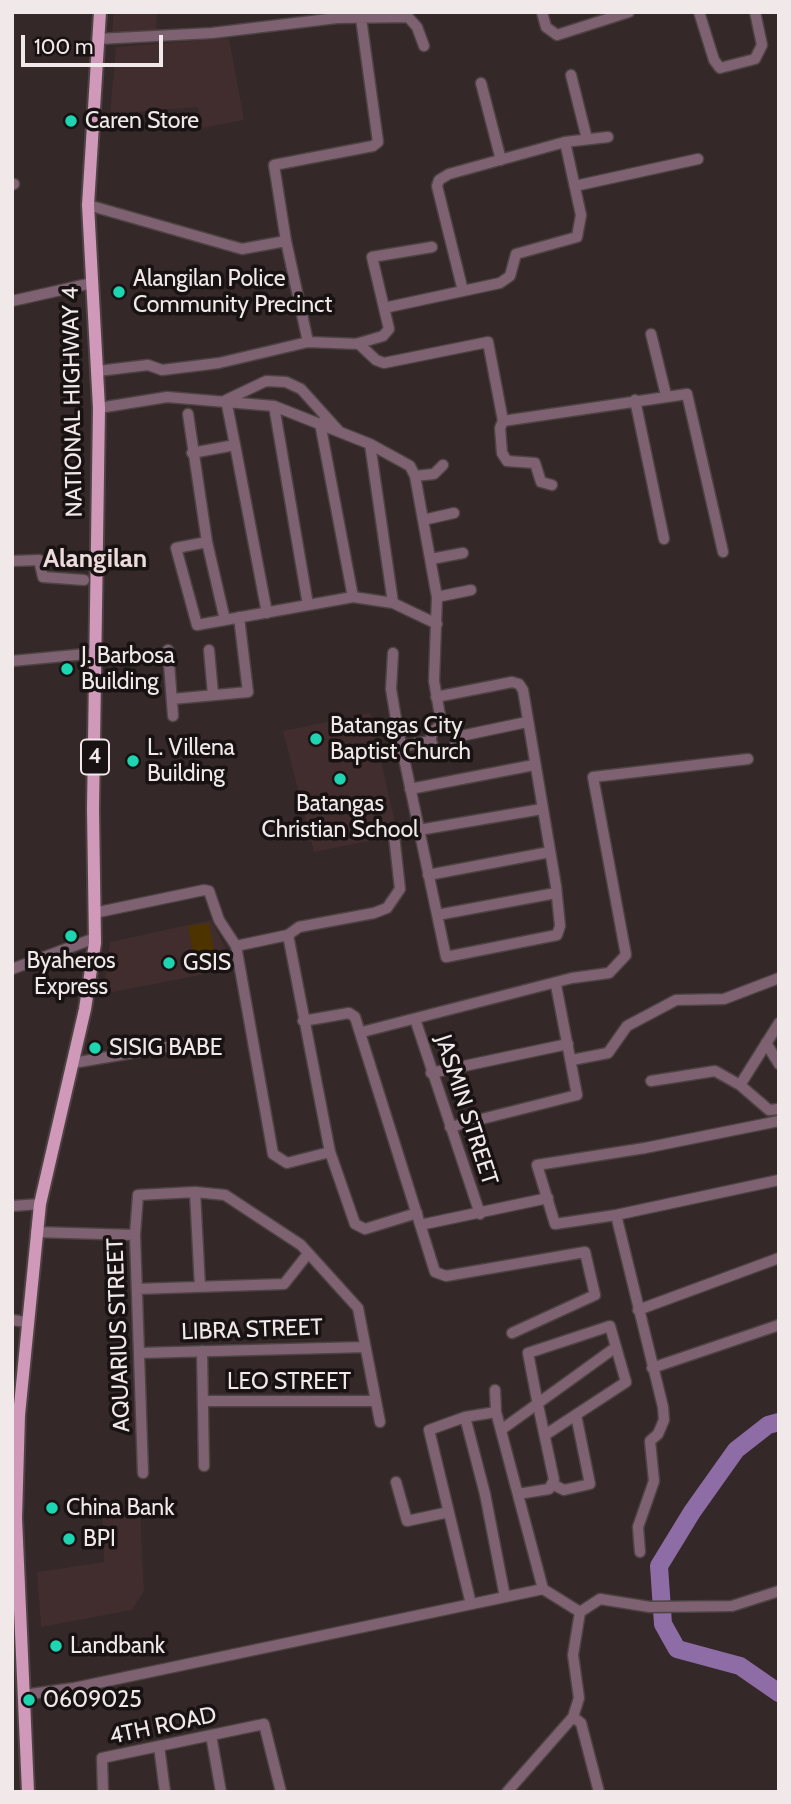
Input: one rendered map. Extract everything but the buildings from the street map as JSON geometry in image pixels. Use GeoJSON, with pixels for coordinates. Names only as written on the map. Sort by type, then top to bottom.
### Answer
{"type":"FeatureCollection","features":[{"type":"Feature","properties":{"kind":"main road","name":"NATIONAL HIGHWAY 4"},"geometry":{"type":"LineString","coordinates":[[28,1792],[15,1544],[16,1416],[40,1204],[89,991],[95,938],[96,653],[90,580],[99,408],[88,205],[100,12]]}},
{"type":"Feature","properties":{"kind":"street"},"geometry":{"type":"LineString","coordinates":[[542,12],[546,27],[557,35],[629,12]]}},
{"type":"Feature","properties":{"kind":"street"},"geometry":{"type":"LineString","coordinates":[[699,12],[714,60],[720,68],[755,59],[762,45],[755,12]]}},
{"type":"Feature","properties":{"kind":"street"},"geometry":{"type":"LineString","coordinates":[[98,39],[212,33],[361,18],[408,17],[417,27],[424,46]]}},
{"type":"Feature","properties":{"kind":"street"},"geometry":{"type":"LineString","coordinates":[[308,342],[286,242],[274,164],[373,146],[378,142],[361,18]]}},
{"type":"Feature","properties":{"kind":"street"},"geometry":{"type":"LineString","coordinates":[[571,75],[587,139]]}},
{"type":"Feature","properties":{"kind":"street"},"geometry":{"type":"LineString","coordinates":[[481,83],[501,160]]}},
{"type":"Feature","properties":{"kind":"street"},"geometry":{"type":"LineString","coordinates":[[463,291],[437,186],[439,180],[449,174],[565,142],[608,137]]}},
{"type":"Feature","properties":{"kind":"street"},"geometry":{"type":"LineString","coordinates":[[384,308],[507,279],[516,254],[521,251],[577,237],[581,215],[565,142]]}},
{"type":"Feature","properties":{"kind":"street"},"geometry":{"type":"LineString","coordinates":[[575,186],[698,159]]}},
{"type":"Feature","properties":{"kind":"street"},"geometry":{"type":"LineString","coordinates":[[88,205],[242,249],[286,242]]}},
{"type":"Feature","properties":{"kind":"street"},"geometry":{"type":"LineString","coordinates":[[356,344],[386,335],[389,329],[373,257],[432,247]]}},
{"type":"Feature","properties":{"kind":"street"},"geometry":{"type":"LineString","coordinates":[[12,301],[92,284]]}},
{"type":"Feature","properties":{"kind":"street"},"geometry":{"type":"LineString","coordinates":[[651,334],[666,395]]}},
{"type":"Feature","properties":{"kind":"street"},"geometry":{"type":"LineString","coordinates":[[98,370],[148,365],[162,370],[219,363],[308,342],[356,344],[363,346],[376,360],[384,363],[488,342],[503,421],[501,440],[507,461],[535,463],[541,482],[552,485]]}},
{"type":"Feature","properties":{"kind":"street"},"geometry":{"type":"LineString","coordinates":[[226,400],[266,381],[285,382],[313,399],[338,430]]}},
{"type":"Feature","properties":{"kind":"street"},"geometry":{"type":"LineString","coordinates":[[503,421],[666,395],[681,393],[690,396],[723,552]]}},
{"type":"Feature","properties":{"kind":"street"},"geometry":{"type":"LineString","coordinates":[[99,408],[167,397],[226,400],[274,407],[320,422],[370,444],[410,466],[415,476],[437,597],[434,681],[442,727]]}},
{"type":"Feature","properties":{"kind":"street"},"geometry":{"type":"LineString","coordinates":[[226,400],[267,612]]}},
{"type":"Feature","properties":{"kind":"street"},"geometry":{"type":"LineString","coordinates":[[635,400],[664,539]]}},
{"type":"Feature","properties":{"kind":"street"},"geometry":{"type":"LineString","coordinates":[[274,407],[308,606]]}},
{"type":"Feature","properties":{"kind":"street"},"geometry":{"type":"LineString","coordinates":[[188,414],[207,542],[225,620]]}},
{"type":"Feature","properties":{"kind":"street"},"geometry":{"type":"LineString","coordinates":[[320,422],[353,597]]}},
{"type":"Feature","properties":{"kind":"street"},"geometry":{"type":"LineString","coordinates":[[370,444],[393,603]]}},
{"type":"Feature","properties":{"kind":"street"},"geometry":{"type":"LineString","coordinates":[[192,453],[234,445]]}},
{"type":"Feature","properties":{"kind":"street"},"geometry":{"type":"LineString","coordinates":[[415,476],[434,474],[443,465]]}},
{"type":"Feature","properties":{"kind":"street"},"geometry":{"type":"LineString","coordinates":[[423,520],[454,513]]}},
{"type":"Feature","properties":{"kind":"street"},"geometry":{"type":"LineString","coordinates":[[207,542],[176,548],[197,625],[353,597],[393,603],[437,624]]}},
{"type":"Feature","properties":{"kind":"street"},"geometry":{"type":"LineString","coordinates":[[431,559],[463,553]]}},
{"type":"Feature","properties":{"kind":"street"},"geometry":{"type":"LineString","coordinates":[[12,561],[39,560],[43,577],[90,580]]}},
{"type":"Feature","properties":{"kind":"street"},"geometry":{"type":"LineString","coordinates":[[437,597],[471,590]]}},
{"type":"Feature","properties":{"kind":"street"},"geometry":{"type":"LineString","coordinates":[[172,699],[248,692],[239,617]]}},
{"type":"Feature","properties":{"kind":"street"},"geometry":{"type":"LineString","coordinates":[[169,650],[173,716]]}},
{"type":"Feature","properties":{"kind":"street"},"geometry":{"type":"LineString","coordinates":[[209,650],[213,694]]}},
{"type":"Feature","properties":{"kind":"street"},"geometry":{"type":"LineString","coordinates":[[12,661],[96,653]]}},
{"type":"Feature","properties":{"kind":"street"},"geometry":{"type":"LineString","coordinates":[[393,653],[391,689],[446,957],[557,935],[560,926],[550,852],[519,684],[512,682],[436,697]]}},
{"type":"Feature","properties":{"kind":"street"},"geometry":{"type":"LineString","coordinates":[[457,737],[527,722]]}},
{"type":"Feature","properties":{"kind":"street"},"geometry":{"type":"LineString","coordinates":[[431,741],[435,730],[442,727],[450,728],[457,737]]}},
{"type":"Feature","properties":{"kind":"street"},"geometry":{"type":"LineString","coordinates":[[431,741],[438,751],[446,752],[453,748],[457,737]]}},
{"type":"Feature","properties":{"kind":"street"},"geometry":{"type":"LineString","coordinates":[[402,746],[431,741]]}},
{"type":"Feature","properties":{"kind":"street"},"geometry":{"type":"LineString","coordinates":[[362,1032],[556,985],[572,978],[610,973],[626,955],[593,777],[748,760]]}},
{"type":"Feature","properties":{"kind":"street"},"geometry":{"type":"LineString","coordinates":[[410,789],[534,765]]}},
{"type":"Feature","properties":{"kind":"street"},"geometry":{"type":"LineString","coordinates":[[419,830],[542,809]]}},
{"type":"Feature","properties":{"kind":"street"},"geometry":{"type":"LineString","coordinates":[[236,946],[288,935],[299,927],[387,908],[400,889],[394,835]]}},
{"type":"Feature","properties":{"kind":"street"},"geometry":{"type":"LineString","coordinates":[[428,875],[550,852]]}},
{"type":"Feature","properties":{"kind":"street"},"geometry":{"type":"LineString","coordinates":[[94,913],[209,891],[219,920],[236,946],[273,1154],[287,1163],[330,1152]]}},
{"type":"Feature","properties":{"kind":"street"},"geometry":{"type":"LineString","coordinates":[[437,915],[556,893]]}},
{"type":"Feature","properties":{"kind":"street"},"geometry":{"type":"LineString","coordinates":[[288,935],[330,1152],[355,1224],[365,1229],[417,1213]]}},
{"type":"Feature","properties":{"kind":"street"},"geometry":{"type":"LineString","coordinates":[[12,969],[95,938]]}},
{"type":"Feature","properties":{"kind":"street"},"geometry":{"type":"LineString","coordinates":[[572,1060],[608,1053],[627,1026],[676,1000],[724,999],[779,978]]}},
{"type":"Feature","properties":{"kind":"street"},"geometry":{"type":"LineString","coordinates":[[450,1127],[577,1095],[556,985]]}},
{"type":"Feature","properties":{"kind":"street"},"geometry":{"type":"LineString","coordinates":[[303,1021],[349,1013],[355,1017],[362,1032],[435,1272],[440,1275],[585,1252],[595,1295],[512,1333]]}},
{"type":"Feature","properties":{"kind":"street","name":"JASMIN STREET"},"geometry":{"type":"LineString","coordinates":[[415,1018],[431,1073],[480,1214]]}},
{"type":"Feature","properties":{"kind":"street"},"geometry":{"type":"LineString","coordinates":[[740,1085],[779,1023]]}},
{"type":"Feature","properties":{"kind":"street"},"geometry":{"type":"LineString","coordinates":[[766,1043],[779,1065]]}},
{"type":"Feature","properties":{"kind":"street"},"geometry":{"type":"LineString","coordinates":[[73,1063],[184,1044]]}},
{"type":"Feature","properties":{"kind":"street"},"geometry":{"type":"LineString","coordinates":[[431,1073],[568,1044]]}},
{"type":"Feature","properties":{"kind":"street"},"geometry":{"type":"LineString","coordinates":[[651,1081],[715,1070],[740,1085],[764,1107],[779,1109]]}},
{"type":"Feature","properties":{"kind":"street"},"geometry":{"type":"LineString","coordinates":[[779,1121],[699,1138],[537,1165],[555,1224],[616,1215],[779,1180]]}},
{"type":"Feature","properties":{"kind":"street"},"geometry":{"type":"LineString","coordinates":[[200,1287],[195,1192],[225,1195],[301,1245],[307,1255],[358,1308],[380,1422]]}},
{"type":"Feature","properties":{"kind":"street","name":"AQUARIUS STREET"},"geometry":{"type":"LineString","coordinates":[[143,1473],[135,1235],[138,1195],[195,1192]]}},
{"type":"Feature","properties":{"kind":"street"},"geometry":{"type":"LineString","coordinates":[[421,1225],[548,1198]]}},
{"type":"Feature","properties":{"kind":"street"},"geometry":{"type":"LineString","coordinates":[[12,1206],[40,1204]]}},
{"type":"Feature","properties":{"kind":"street"},"geometry":{"type":"LineString","coordinates":[[616,1215],[664,1420],[658,1434],[650,1441],[654,1481],[638,1527],[640,1552]]}},
{"type":"Feature","properties":{"kind":"street"},"geometry":{"type":"LineString","coordinates":[[37,1232],[135,1235]]}},
{"type":"Feature","properties":{"kind":"street"},"geometry":{"type":"LineString","coordinates":[[137,1289],[284,1284],[307,1255]]}},
{"type":"Feature","properties":{"kind":"street"},"geometry":{"type":"LineString","coordinates":[[638,1310],[779,1258]]}},
{"type":"Feature","properties":{"kind":"street"},"geometry":{"type":"LineString","coordinates":[[12,1320],[27,1322]]}},
{"type":"Feature","properties":{"kind":"street"},"geometry":{"type":"LineString","coordinates":[[652,1368],[779,1325]]}},
{"type":"Feature","properties":{"kind":"street"},"geometry":{"type":"LineString","coordinates":[[545,1435],[626,1382],[610,1326],[528,1353],[554,1485]]}},
{"type":"Feature","properties":{"kind":"street","name":"LIBRA STREET"},"geometry":{"type":"LineString","coordinates":[[139,1353],[365,1347]]}},
{"type":"Feature","properties":{"kind":"street"},"geometry":{"type":"LineString","coordinates":[[501,1430],[616,1347]]}},
{"type":"Feature","properties":{"kind":"street"},"geometry":{"type":"LineString","coordinates":[[202,1351],[204,1466]]}},
{"type":"Feature","properties":{"kind":"street"},"geometry":{"type":"LineString","coordinates":[[495,1390],[496,1412],[542,1589]]}},
{"type":"Feature","properties":{"kind":"street","name":"LEO STREET"},"geometry":{"type":"LineString","coordinates":[[203,1401],[374,1401]]}},
{"type":"Feature","properties":{"kind":"street"},"geometry":{"type":"LineString","coordinates":[[471,1604],[429,1430],[465,1417],[496,1412]]}},
{"type":"Feature","properties":{"kind":"street"},"geometry":{"type":"LineString","coordinates":[[518,1494],[554,1485],[564,1490],[590,1484],[576,1415]]}},
{"type":"Feature","properties":{"kind":"street"},"geometry":{"type":"LineString","coordinates":[[465,1417],[485,1494],[505,1597]]}},
{"type":"Feature","properties":{"kind":"street"},"geometry":{"type":"LineString","coordinates":[[396,1482],[407,1521],[449,1512]]}},
{"type":"Feature","properties":{"kind":"street"},"geometry":{"type":"LineString","coordinates":[[23,1695],[74,1688],[542,1589],[580,1612]]}},
{"type":"Feature","properties":{"kind":"street"},"geometry":{"type":"LineString","coordinates":[[507,1792],[573,1717],[579,1698],[573,1655],[580,1612],[600,1599],[650,1607],[732,1606],[779,1591]]}},
{"type":"Feature","properties":{"kind":"street"},"geometry":{"type":"LineString","coordinates":[[573,1717],[581,1723],[599,1792]]}},
{"type":"Feature","properties":{"kind":"street","name":"4TH ROAD"},"geometry":{"type":"LineString","coordinates":[[103,1792],[102,1758],[264,1724],[281,1792]]}},
{"type":"Feature","properties":{"kind":"street"},"geometry":{"type":"LineString","coordinates":[[211,1735],[221,1792]]}},
{"type":"Feature","properties":{"kind":"street"},"geometry":{"type":"LineString","coordinates":[[159,1746],[165,1792]]}},
{"type":"Feature","properties":{"kind":"shaded area"},"geometry":{"type":"Polygon","coordinates":[[[114,12],[157,12],[156,30],[112,33],[114,12]]]}},
{"type":"Feature","properties":{"kind":"shaded area"},"geometry":{"type":"Polygon","coordinates":[[[229,38],[244,120],[203,128],[198,107],[110,114],[116,47],[229,38]]]}},
{"type":"Feature","properties":{"kind":"shaded area","name":"Batangas Christian School"},"geometry":{"type":"Polygon","coordinates":[[[370,713],[398,835],[314,852],[283,731],[370,713]]]}},
{"type":"Feature","properties":{"kind":"shaded area","name":"GSIS"},"geometry":{"type":"Polygon","coordinates":[[[211,920],[228,953],[231,969],[103,994],[110,942],[211,920]]]}},
{"type":"Feature","properties":{"kind":"shaded area"},"geometry":{"type":"Polygon","coordinates":[[[209,923],[216,960],[195,964],[188,926],[209,923]]]}},
{"type":"Feature","properties":{"kind":"shaded area"},"geometry":{"type":"Polygon","coordinates":[[[140,1509],[144,1591],[132,1610],[41,1627],[37,1572],[104,1562],[102,1512],[140,1509]]]}},
{"type":"Feature","properties":{"kind":"waterway"},"geometry":{"type":"LineString","coordinates":[[779,1422],[768,1425],[736,1450],[692,1512],[659,1566],[663,1624],[677,1649],[740,1666],[779,1693]]}},
{"type":"Feature","properties":{"kind":"place","name":"Caren Store"},"geometry":{"type":"Point","coordinates":[71,121]}},
{"type":"Feature","properties":{"kind":"place","name":"Alangilan Police Community Precinct"},"geometry":{"type":"Point","coordinates":[119,292]}},
{"type":"Feature","properties":{"kind":"place","name":"J. Barbosa Building"},"geometry":{"type":"Point","coordinates":[67,669]}},
{"type":"Feature","properties":{"kind":"place","name":"Batangas City Baptist Church"},"geometry":{"type":"Point","coordinates":[316,739]}},
{"type":"Feature","properties":{"kind":"place","name":"L. Villena Building"},"geometry":{"type":"Point","coordinates":[133,761]}},
{"type":"Feature","properties":{"kind":"place","name":"Batangas Christian School"},"geometry":{"type":"Point","coordinates":[340,779]}},
{"type":"Feature","properties":{"kind":"place","name":"Byaheros Express"},"geometry":{"type":"Point","coordinates":[71,936]}},
{"type":"Feature","properties":{"kind":"place","name":"GSIS"},"geometry":{"type":"Point","coordinates":[169,963]}},
{"type":"Feature","properties":{"kind":"place","name":"SISIG BABE"},"geometry":{"type":"Point","coordinates":[95,1048]}},
{"type":"Feature","properties":{"kind":"place","name":"China Bank"},"geometry":{"type":"Point","coordinates":[52,1508]}},
{"type":"Feature","properties":{"kind":"place","name":"BPI"},"geometry":{"type":"Point","coordinates":[69,1539]}},
{"type":"Feature","properties":{"kind":"place","name":"Landbank"},"geometry":{"type":"Point","coordinates":[56,1646]}},
{"type":"Feature","properties":{"kind":"place","name":"0609025"},"geometry":{"type":"Point","coordinates":[29,1700]}},
{"type":"Feature","properties":{"kind":"district","name":"Alangilan"},"geometry":{"type":"Point","coordinates":[95,559]}}]}
